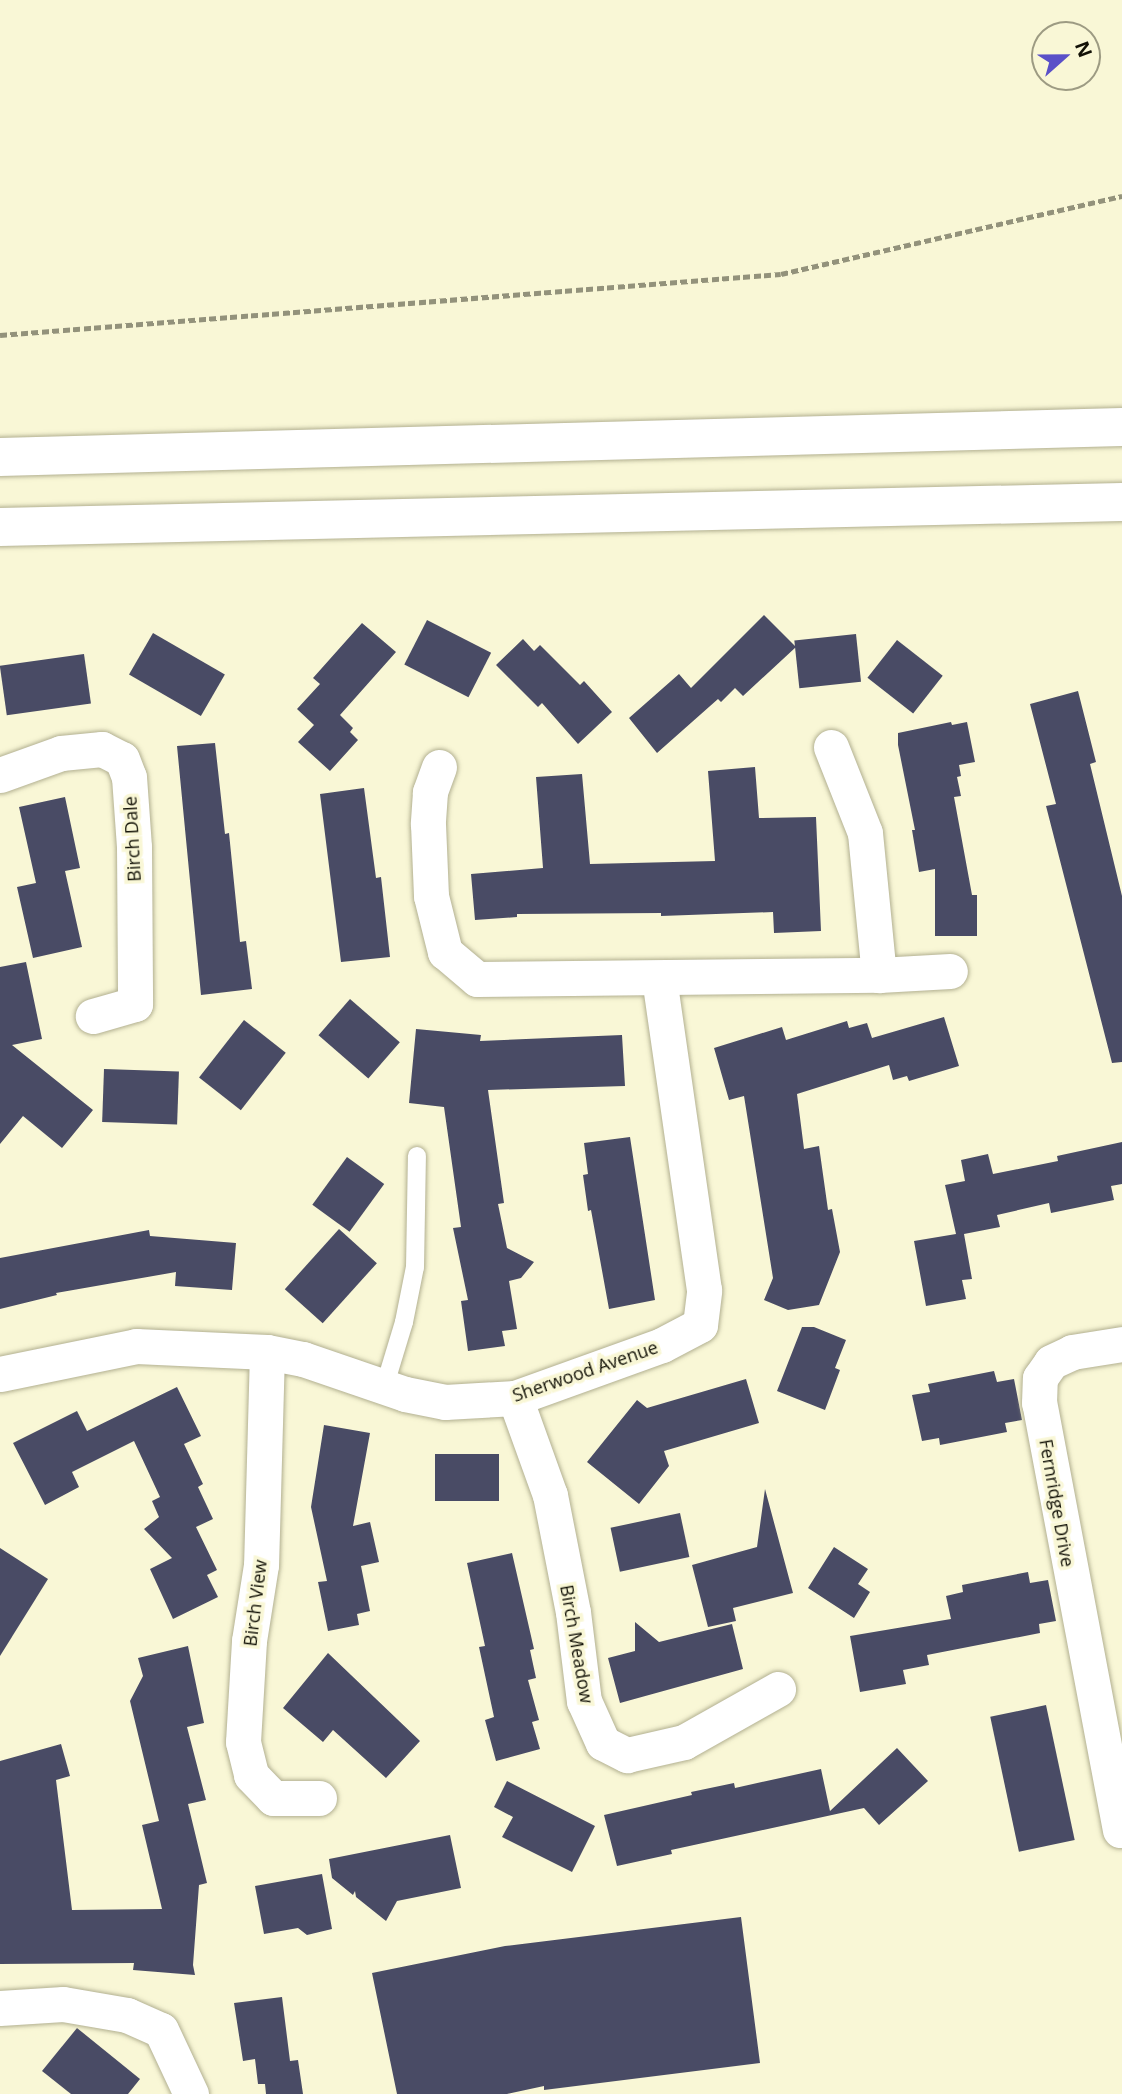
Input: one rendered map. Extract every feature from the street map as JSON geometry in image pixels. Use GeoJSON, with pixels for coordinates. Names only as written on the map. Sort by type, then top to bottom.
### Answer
{"type":"FeatureCollection","features":[{"type":"Feature","properties":{"kind":"highway"},"geometry":{"type":"LineString","coordinates":[[0,457],[1122,427]]}},
{"type":"Feature","properties":{"kind":"highway"},"geometry":{"type":"LineString","coordinates":[[0,527],[1122,502]]}},
{"type":"Feature","properties":{"kind":"street"},"geometry":{"type":"LineString","coordinates":[[831,747],[865,833],[879,975]]}},
{"type":"Feature","properties":{"kind":"street","name":"Birch Dale"},"geometry":{"type":"LineString","coordinates":[[0,775],[61,753],[102,749],[122,759],[129,777],[134,847],[135,1004],[93,1016]]}},
{"type":"Feature","properties":{"kind":"street"},"geometry":{"type":"LineString","coordinates":[[439,767],[430,792],[428,824],[432,896],[444,952],[477,979],[879,975],[950,971]]}},
{"type":"Feature","properties":{"kind":"street","name":"Sherwood Avenue"},"geometry":{"type":"LineString","coordinates":[[0,1374],[136,1346],[267,1352],[303,1359],[384,1388],[445,1402],[515,1398],[662,1345],[700,1325],[704,1290],[659,978]]}},
{"type":"Feature","properties":{"kind":"street","name":"Fernridge Drive"},"geometry":{"type":"LineString","coordinates":[[1121,1830],[1110,1715],[1039,1403],[1041,1378],[1051,1362],[1072,1352],[1122,1344]]}},
{"type":"Feature","properties":{"kind":"street","name":"Birch View"},"geometry":{"type":"LineString","coordinates":[[267,1352],[261,1565],[248,1641],[243,1742],[251,1775],[273,1798],[319,1798]]}},
{"type":"Feature","properties":{"kind":"street","name":"Birch Meadow"},"geometry":{"type":"LineString","coordinates":[[515,1398],[550,1495],[573,1612],[584,1701],[603,1743],[627,1755],[684,1742],[778,1689]]}},
{"type":"Feature","properties":{"kind":"street"},"geometry":{"type":"LineString","coordinates":[[0,2008],[63,2004],[127,2015],[161,2030],[191,2094]]}},
{"type":"Feature","properties":{"kind":"lane"},"geometry":{"type":"LineString","coordinates":[[384,1388],[404,1322],[415,1267],[417,1156]]}},
{"type":"Feature","properties":{"kind":"path"},"geometry":{"type":"LineString","coordinates":[[0,335],[781,274],[1122,196]]}},
{"type":"Feature","properties":{"kind":"building"},"geometry":{"type":"Polygon","coordinates":[[[764,615],[796,647],[743,696],[735,688],[721,702],[718,699],[657,753],[629,718],[679,674],[691,688],[764,615]]]}},
{"type":"Feature","properties":{"kind":"building"},"geometry":{"type":"Polygon","coordinates":[[[427,620],[491,653],[468,697],[404,665],[427,620]]]}},
{"type":"Feature","properties":{"kind":"building"},"geometry":{"type":"Polygon","coordinates":[[[362,623],[396,652],[340,715],[353,728],[350,732],[358,740],[330,771],[298,742],[314,725],[297,709],[320,684],[313,678],[362,623]]]}},
{"type":"Feature","properties":{"kind":"building"},"geometry":{"type":"Polygon","coordinates":[[[153,633],[225,674],[201,716],[129,675],[153,633]]]}},
{"type":"Feature","properties":{"kind":"building"},"geometry":{"type":"Polygon","coordinates":[[[856,634],[861,682],[799,688],[794,640],[856,634]]]}},
{"type":"Feature","properties":{"kind":"building"},"geometry":{"type":"Polygon","coordinates":[[[523,639],[534,651],[540,645],[580,685],[584,681],[612,712],[578,744],[542,703],[538,707],[496,665],[523,639]]]}},
{"type":"Feature","properties":{"kind":"building"},"geometry":{"type":"Polygon","coordinates":[[[897,640],[943,676],[913,714],[867,678],[897,640]]]}},
{"type":"Feature","properties":{"kind":"building"},"geometry":{"type":"Polygon","coordinates":[[[84,654],[91,704],[7,715],[0,666],[84,654]]]}},
{"type":"Feature","properties":{"kind":"building"},"geometry":{"type":"Polygon","coordinates":[[[1078,691],[1096,762],[1090,764],[1122,896],[1122,1062],[1112,1063],[1046,806],[1056,804],[1030,704],[1078,691]]]}},
{"type":"Feature","properties":{"kind":"building"},"geometry":{"type":"Polygon","coordinates":[[[951,722],[952,725],[967,722],[975,762],[959,765],[961,776],[957,777],[961,796],[954,797],[972,895],[977,895],[977,936],[935,936],[935,869],[919,872],[912,830],[915,830],[898,745],[898,733],[951,722]]]}},
{"type":"Feature","properties":{"kind":"building"},"geometry":{"type":"Polygon","coordinates":[[[215,743],[225,834],[229,833],[240,942],[246,941],[252,989],[201,995],[177,746],[215,743]]]}},
{"type":"Feature","properties":{"kind":"building"},"geometry":{"type":"Polygon","coordinates":[[[755,767],[759,818],[816,817],[821,931],[774,933],[773,912],[661,916],[661,913],[517,914],[517,917],[475,920],[471,874],[543,868],[536,777],[582,774],[590,864],[715,861],[708,771],[755,767]]]}},
{"type":"Feature","properties":{"kind":"building"},"geometry":{"type":"Polygon","coordinates":[[[364,788],[376,878],[381,877],[390,957],[341,962],[320,794],[364,788]]]}},
{"type":"Feature","properties":{"kind":"building"},"geometry":{"type":"Polygon","coordinates":[[[65,797],[80,868],[65,871],[82,947],[33,958],[17,887],[36,883],[19,807],[65,797]]]}},
{"type":"Feature","properties":{"kind":"building"},"geometry":{"type":"Polygon","coordinates":[[[26,962],[42,1039],[12,1045],[93,1110],[62,1148],[23,1116],[0,1144],[0,967],[26,962]]]}},
{"type":"Feature","properties":{"kind":"building"},"geometry":{"type":"Polygon","coordinates":[[[350,999],[400,1042],[368,1079],[319,1035],[350,999]]]}},
{"type":"Feature","properties":{"kind":"building"},"geometry":{"type":"Polygon","coordinates":[[[944,1017],[959,1066],[909,1081],[907,1076],[893,1080],[889,1065],[797,1094],[804,1149],[819,1146],[828,1210],[832,1209],[840,1252],[819,1305],[788,1310],[764,1300],[773,1278],[744,1096],[729,1100],[714,1048],[782,1027],[786,1040],[847,1021],[849,1028],[867,1023],[872,1038],[944,1017]]]}},
{"type":"Feature","properties":{"kind":"building"},"geometry":{"type":"Polygon","coordinates":[[[244,1020],[286,1053],[241,1110],[199,1078],[244,1020]]]}},
{"type":"Feature","properties":{"kind":"building"},"geometry":{"type":"Polygon","coordinates":[[[416,1029],[481,1035],[480,1041],[622,1035],[625,1086],[488,1090],[504,1203],[498,1204],[507,1248],[534,1262],[521,1278],[509,1281],[517,1329],[502,1331],[505,1346],[468,1351],[461,1301],[468,1300],[453,1228],[461,1227],[444,1107],[409,1103],[416,1029]]]}},
{"type":"Feature","properties":{"kind":"building"},"geometry":{"type":"Polygon","coordinates":[[[104,1069],[179,1072],[177,1125],[102,1122],[104,1069]]]}},
{"type":"Feature","properties":{"kind":"building"},"geometry":{"type":"Polygon","coordinates":[[[630,1137],[655,1300],[609,1309],[591,1210],[588,1211],[583,1175],[588,1174],[584,1143],[630,1137]]]}},
{"type":"Feature","properties":{"kind":"building"},"geometry":{"type":"Polygon","coordinates":[[[1122,1142],[1122,1184],[1111,1186],[1114,1200],[1051,1213],[1049,1203],[997,1215],[1000,1227],[964,1234],[972,1279],[962,1280],[966,1299],[926,1306],[914,1241],[956,1234],[945,1185],[965,1181],[961,1160],[988,1154],[993,1174],[1058,1161],[1057,1156],[1122,1142]]]}},
{"type":"Feature","properties":{"kind":"building"},"geometry":{"type":"Polygon","coordinates":[[[347,1157],[384,1184],[350,1232],[312,1205],[347,1157]]]}},
{"type":"Feature","properties":{"kind":"building"},"geometry":{"type":"Polygon","coordinates":[[[339,1229],[377,1263],[323,1323],[285,1289],[339,1229]]]}},
{"type":"Feature","properties":{"kind":"building"},"geometry":{"type":"Polygon","coordinates":[[[149,1230],[150,1236],[236,1243],[232,1290],[175,1286],[176,1272],[56,1293],[57,1295],[0,1309],[0,1258],[149,1230]]]}},
{"type":"Feature","properties":{"kind":"building"},"geometry":{"type":"Polygon","coordinates":[[[802,1327],[814,1327],[846,1340],[835,1368],[840,1370],[825,1410],[777,1391],[802,1327]]]}},
{"type":"Feature","properties":{"kind":"building"},"geometry":{"type":"Polygon","coordinates":[[[994,1371],[997,1382],[1014,1379],[1022,1420],[1005,1423],[1007,1432],[940,1445],[939,1438],[922,1441],[912,1395],[930,1392],[928,1384],[994,1371]]]}},
{"type":"Feature","properties":{"kind":"building"},"geometry":{"type":"Polygon","coordinates":[[[746,1379],[759,1423],[664,1451],[669,1466],[639,1504],[587,1462],[637,1400],[647,1408],[746,1379]]]}},
{"type":"Feature","properties":{"kind":"building"},"geometry":{"type":"Polygon","coordinates":[[[177,1387],[201,1436],[184,1444],[203,1484],[198,1487],[213,1519],[196,1527],[217,1570],[207,1575],[218,1597],[173,1619],[150,1569],[172,1558],[144,1529],[159,1517],[152,1501],[160,1497],[134,1441],[72,1472],[79,1487],[45,1505],[13,1443],[77,1411],[87,1431],[177,1387]]]}},
{"type":"Feature","properties":{"kind":"building"},"geometry":{"type":"Polygon","coordinates":[[[324,1425],[370,1433],[353,1526],[370,1522],[379,1562],[361,1566],[370,1611],[357,1614],[359,1625],[328,1631],[318,1582],[327,1581],[311,1507],[324,1425]]]}},
{"type":"Feature","properties":{"kind":"building"},"geometry":{"type":"Polygon","coordinates":[[[435,1454],[499,1454],[499,1501],[435,1501],[435,1454]]]}},
{"type":"Feature","properties":{"kind":"building"},"geometry":{"type":"Polygon","coordinates":[[[765,1489],[793,1593],[733,1608],[736,1621],[708,1627],[692,1565],[757,1547],[765,1489]]]}},
{"type":"Feature","properties":{"kind":"building"},"geometry":{"type":"Polygon","coordinates":[[[680,1513],[689,1557],[620,1572],[611,1528],[680,1513]]]}},
{"type":"Feature","properties":{"kind":"building"},"geometry":{"type":"Polygon","coordinates":[[[834,1547],[868,1569],[858,1584],[870,1592],[854,1618],[808,1588],[834,1547]]]}},
{"type":"Feature","properties":{"kind":"building"},"geometry":{"type":"Polygon","coordinates":[[[0,1548],[48,1579],[0,1656],[0,1548]]]}},
{"type":"Feature","properties":{"kind":"building"},"geometry":{"type":"Polygon","coordinates":[[[512,1553],[534,1649],[530,1650],[536,1678],[528,1680],[539,1720],[532,1722],[540,1749],[496,1761],[485,1720],[494,1717],[479,1647],[485,1646],[467,1563],[512,1553]]]}},
{"type":"Feature","properties":{"kind":"building"},"geometry":{"type":"Polygon","coordinates":[[[1028,1572],[1030,1583],[1048,1580],[1056,1621],[1039,1624],[1040,1633],[927,1655],[929,1665],[903,1670],[906,1684],[860,1692],[850,1636],[951,1619],[946,1596],[963,1592],[962,1585],[1028,1572]]]}},
{"type":"Feature","properties":{"kind":"building"},"geometry":{"type":"Polygon","coordinates":[[[635,1622],[659,1642],[732,1624],[743,1669],[620,1703],[608,1658],[635,1651],[635,1622]]]}},
{"type":"Feature","properties":{"kind":"building"},"geometry":{"type":"Polygon","coordinates":[[[188,1646],[204,1723],[187,1727],[206,1800],[188,1804],[207,1883],[199,1885],[193,1965],[195,1975],[133,1970],[134,1963],[0,1964],[0,1761],[61,1744],[70,1776],[56,1780],[72,1910],[162,1909],[142,1825],[159,1821],[130,1701],[143,1676],[138,1658],[188,1646]]]}},
{"type":"Feature","properties":{"kind":"building"},"geometry":{"type":"Polygon","coordinates":[[[328,1653],[420,1741],[386,1778],[333,1730],[323,1742],[283,1708],[328,1653]]]}},
{"type":"Feature","properties":{"kind":"building"},"geometry":{"type":"Polygon","coordinates":[[[1046,1705],[1075,1840],[1019,1852],[990,1717],[1046,1705]]]}},
{"type":"Feature","properties":{"kind":"building"},"geometry":{"type":"Polygon","coordinates":[[[897,1748],[928,1781],[879,1825],[864,1808],[671,1850],[672,1854],[617,1866],[604,1815],[692,1795],[691,1792],[734,1783],[735,1788],[821,1769],[830,1811],[897,1748]]]}},
{"type":"Feature","properties":{"kind":"building"},"geometry":{"type":"Polygon","coordinates":[[[507,1781],[595,1826],[572,1872],[502,1837],[513,1817],[494,1807],[507,1781]]]}},
{"type":"Feature","properties":{"kind":"building"},"geometry":{"type":"Polygon","coordinates":[[[450,1835],[461,1888],[397,1901],[386,1921],[356,1897],[355,1891],[353,1895],[332,1878],[329,1859],[450,1835]]]}},
{"type":"Feature","properties":{"kind":"building"},"geometry":{"type":"Polygon","coordinates":[[[322,1874],[332,1929],[307,1935],[298,1928],[264,1934],[255,1886],[322,1874]]]}},
{"type":"Feature","properties":{"kind":"building"},"geometry":{"type":"Polygon","coordinates":[[[741,1917],[760,2063],[544,2090],[544,2086],[507,2094],[397,2094],[372,1973],[505,1946],[741,1917]]]}},
{"type":"Feature","properties":{"kind":"building"},"geometry":{"type":"Polygon","coordinates":[[[282,1997],[290,2061],[298,2060],[303,2094],[266,2094],[265,2084],[258,2084],[255,2059],[243,2061],[234,2003],[282,1997]]]}},
{"type":"Feature","properties":{"kind":"building"},"geometry":{"type":"Polygon","coordinates":[[[77,2028],[140,2079],[128,2094],[71,2094],[42,2071],[77,2028]]]}}]}
